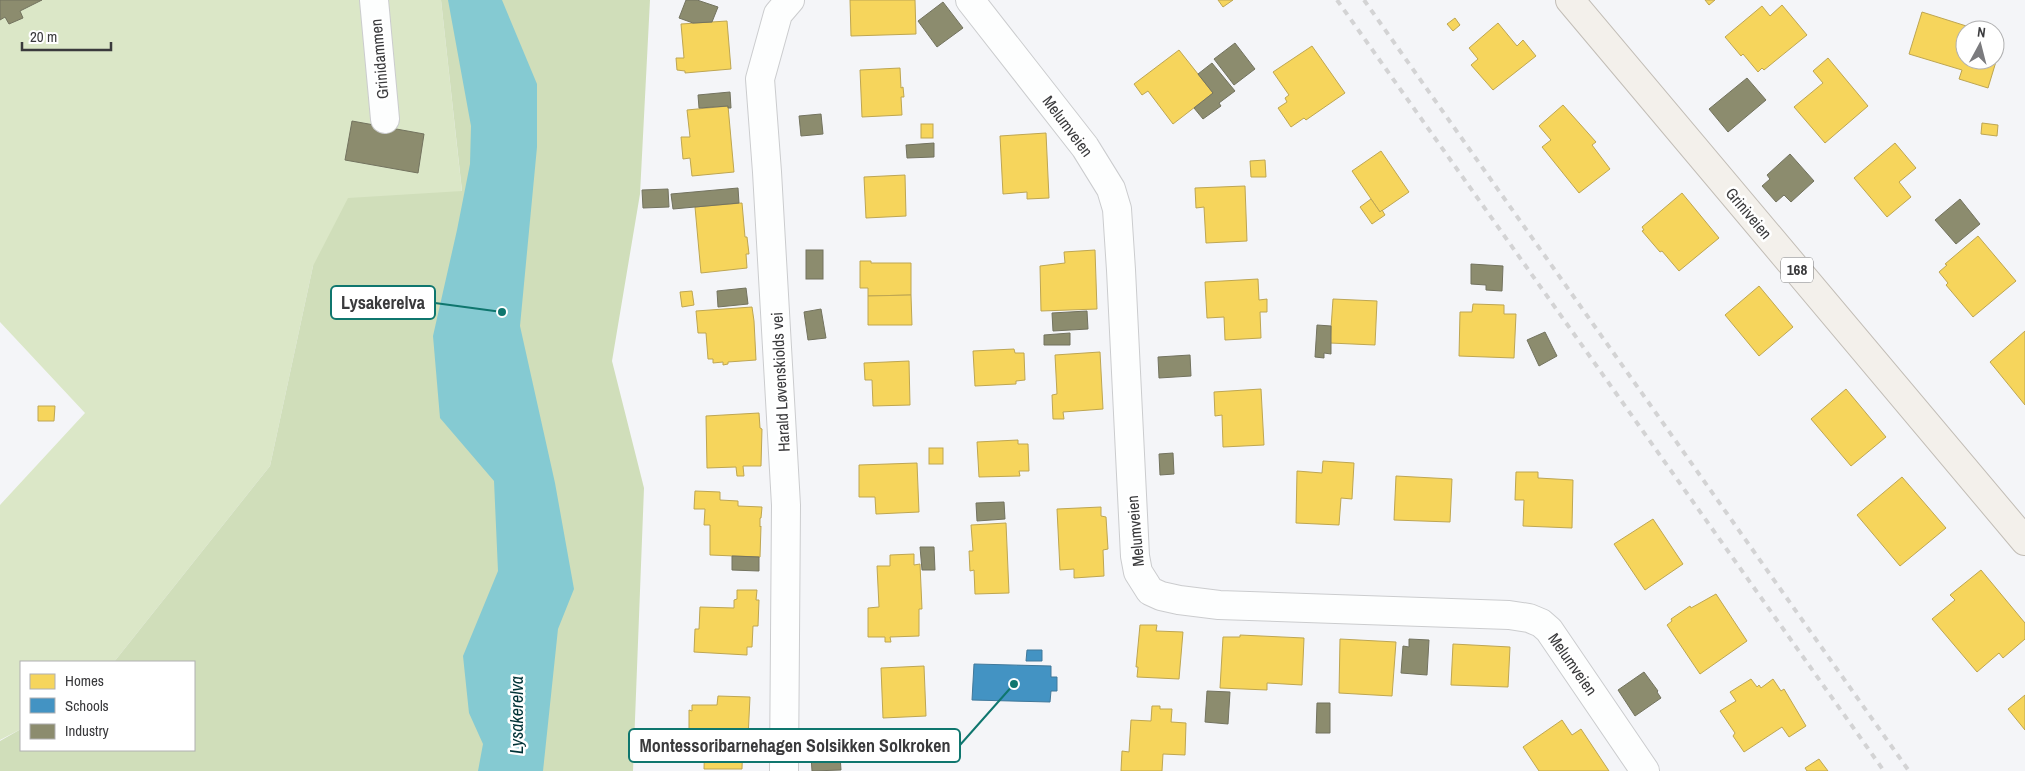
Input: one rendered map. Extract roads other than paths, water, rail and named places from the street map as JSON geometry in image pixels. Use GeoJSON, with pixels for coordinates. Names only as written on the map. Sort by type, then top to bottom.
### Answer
{"type":"FeatureCollection","features":[{"type":"Feature","properties":{"kind":"main road","name":"Griniveien"},"geometry":{"type":"LineString","coordinates":[[1570,0],[2025,541]]}},
{"type":"Feature","properties":{"kind":"street","name":"Grinidammen"},"geometry":{"type":"LineString","coordinates":[[374,0],[384,119]]}},
{"type":"Feature","properties":{"kind":"street","name":"Harald Løvenskiolds vei"},"geometry":{"type":"LineString","coordinates":[[784,771],[786,505],[769,191],[760,79],[778,14],[790,0]]}},
{"type":"Feature","properties":{"kind":"street","name":"Melumveien"},"geometry":{"type":"LineString","coordinates":[[970,0],[1085,147],[1111,189],[1116,210],[1121,270],[1135,556],[1138,572],[1150,590],[1161,596],[1179,600],[1219,605],[1509,615],[1529,618],[1541,623],[1549,630],[1645,771]]}},
{"type":"Feature","properties":{"kind":"water"},"geometry":{"type":"Polygon","coordinates":[[[448,0],[502,0],[537,84],[537,147],[520,326],[555,483],[574,589],[558,629],[543,771],[478,771],[483,744],[469,713],[463,656],[498,571],[494,481],[440,418],[433,336],[470,164],[471,126],[448,0]]]}},
{"type":"Feature","properties":{"kind":"railway"},"geometry":{"type":"LineString","coordinates":[[1337,0],[1884,771]]}},
{"type":"Feature","properties":{"kind":"railway"},"geometry":{"type":"LineString","coordinates":[[1364,0],[1909,771]]}},
{"type":"Feature","properties":{"kind":"place","name":"Lysakerelva"},"geometry":{"type":"Point","coordinates":[502,312]}},
{"type":"Feature","properties":{"kind":"place","name":"Montessoribarnehagen Solsikken Solkroken"},"geometry":{"type":"Point","coordinates":[1014,684]}}]}
